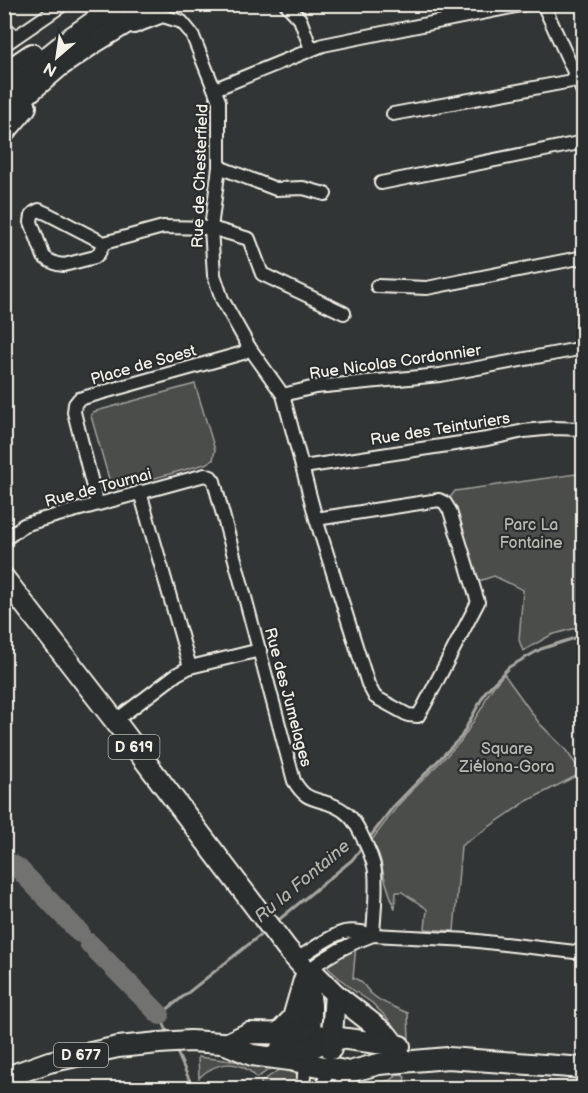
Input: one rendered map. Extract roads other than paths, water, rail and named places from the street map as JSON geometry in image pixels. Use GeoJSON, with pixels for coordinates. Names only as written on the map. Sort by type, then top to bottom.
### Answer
{"type":"FeatureCollection","features":[{"type":"Feature","properties":{"kind":"main road"},"geometry":{"type":"LineString","coordinates":[[4,114],[60,66],[157,4]]}},
{"type":"Feature","properties":{"kind":"main road"},"geometry":{"type":"LineString","coordinates":[[4,73],[49,42],[116,6]]}},
{"type":"Feature","properties":{"kind":"main road"},"geometry":{"type":"LineString","coordinates":[[4,92],[72,37],[116,6]]}},
{"type":"Feature","properties":{"kind":"main road"},"geometry":{"type":"LineString","coordinates":[[4,133],[60,66]]}},
{"type":"Feature","properties":{"kind":"main road","name":"D 619"},"geometry":{"type":"LineString","coordinates":[[4,578],[277,937],[302,965]]}},
{"type":"Feature","properties":{"kind":"main road"},"geometry":{"type":"LineString","coordinates":[[302,965],[387,1035],[394,1044]]}},
{"type":"Feature","properties":{"kind":"main road"},"geometry":{"type":"LineString","coordinates":[[279,1033],[293,1018],[300,1000],[302,965]]}},
{"type":"Feature","properties":{"kind":"main road"},"geometry":{"type":"LineString","coordinates":[[301,1051],[311,1005],[302,965]]}},
{"type":"Feature","properties":{"kind":"main road"},"geometry":{"type":"LineString","coordinates":[[329,1067],[335,994]]}},
{"type":"Feature","properties":{"kind":"main road"},"geometry":{"type":"LineString","coordinates":[[226,1044],[249,1033],[279,1033],[301,1051],[329,1067],[349,1072],[380,1064],[448,1058],[584,1068]]}},
{"type":"Feature","properties":{"kind":"main road"},"geometry":{"type":"LineString","coordinates":[[226,1044],[301,1051],[333,1038],[394,1044],[448,1058]]}},
{"type":"Feature","properties":{"kind":"main road","name":"D 677"},"geometry":{"type":"LineString","coordinates":[[4,1078],[49,1062],[97,1051],[190,1041],[226,1044]]}},
{"type":"Feature","properties":{"kind":"street"},"geometry":{"type":"LineString","coordinates":[[4,26],[10,41],[64,4]]}},
{"type":"Feature","properties":{"kind":"street"},"geometry":{"type":"LineString","coordinates":[[286,4],[300,19],[311,50]]}},
{"type":"Feature","properties":{"kind":"street"},"geometry":{"type":"LineString","coordinates":[[214,89],[323,45],[526,4]]}},
{"type":"Feature","properties":{"kind":"street"},"geometry":{"type":"LineString","coordinates":[[543,4],[584,94]]}},
{"type":"Feature","properties":{"kind":"street","name":"Rue de Chesterfield"},"geometry":{"type":"LineString","coordinates":[[92,44],[164,16],[182,22],[192,34],[219,101],[219,167],[211,228],[214,275],[222,299],[249,347],[282,395],[316,519],[372,691],[375,697],[408,714],[418,716],[478,602],[450,511],[439,500],[316,519]]}},
{"type":"Feature","properties":{"kind":"street"},"geometry":{"type":"LineString","coordinates":[[570,63],[584,62]]}},
{"type":"Feature","properties":{"kind":"street"},"geometry":{"type":"LineString","coordinates":[[393,114],[577,80]]}},
{"type":"Feature","properties":{"kind":"street"},"geometry":{"type":"LineString","coordinates":[[381,183],[584,142]]}},
{"type":"Feature","properties":{"kind":"street"},"geometry":{"type":"LineString","coordinates":[[219,167],[276,189],[303,188],[325,194]]}},
{"type":"Feature","properties":{"kind":"street"},"geometry":{"type":"LineString","coordinates":[[104,243],[94,257],[64,265],[57,264],[45,257],[31,222],[32,216],[39,210],[104,243],[163,227],[211,228],[249,239],[262,274],[344,313]]}},
{"type":"Feature","properties":{"kind":"street"},"geometry":{"type":"LineString","coordinates":[[377,286],[427,288],[584,257]]}},
{"type":"Feature","properties":{"kind":"street","name":"Place de Soest"},"geometry":{"type":"LineString","coordinates":[[97,503],[74,412],[75,404],[79,399],[243,353],[249,347]]}},
{"type":"Feature","properties":{"kind":"street","name":"Rue Nicolas Cordonnier"},"geometry":{"type":"LineString","coordinates":[[282,395],[315,387],[440,375],[584,348]]}},
{"type":"Feature","properties":{"kind":"street","name":"Rue des Teinturiers"},"geometry":{"type":"LineString","coordinates":[[303,467],[488,439],[524,431],[554,428],[584,429]]}},
{"type":"Feature","properties":{"kind":"street","name":"Rue de Tournai"},"geometry":{"type":"LineString","coordinates":[[4,540],[24,525],[205,475]]}},
{"type":"Feature","properties":{"kind":"street","name":"Rue des Jumelages"},"geometry":{"type":"LineString","coordinates":[[205,475],[214,481],[294,781],[307,797],[334,805],[347,813],[356,825],[370,853],[375,870],[374,935]]}},
{"type":"Feature","properties":{"kind":"street"},"geometry":{"type":"LineString","coordinates":[[140,492],[190,667]]}},
{"type":"Feature","properties":{"kind":"street"},"geometry":{"type":"LineString","coordinates":[[115,721],[177,674],[190,667],[260,650]]}},
{"type":"Feature","properties":{"kind":"street"},"geometry":{"type":"LineString","coordinates":[[302,965],[321,960],[352,942],[374,935],[469,940],[584,953]]}},
{"type":"Feature","properties":{"kind":"street"},"geometry":{"type":"LineString","coordinates":[[301,1051],[303,1089]]}},
{"type":"Feature","properties":{"kind":"street"},"geometry":{"type":"LineString","coordinates":[[322,1089],[329,1067]]}},
{"type":"Feature","properties":{"kind":"street"},"geometry":{"type":"LineString","coordinates":[[338,1089],[349,1072]]}},
{"type":"Feature","properties":{"kind":"waterway","name":"Ru la Fontaine"},"geometry":{"type":"LineString","coordinates":[[367,841],[393,807],[461,737],[486,691],[509,667],[541,649],[584,635]]}},
{"type":"Feature","properties":{"kind":"waterway","name":"Ru la Fontaine"},"geometry":{"type":"LineString","coordinates":[[276,922],[352,860],[363,846]]}},
{"type":"Feature","properties":{"kind":"waterway"},"geometry":{"type":"LineString","coordinates":[[4,860],[18,868],[80,933]]}},
{"type":"Feature","properties":{"kind":"waterway","name":"Ru la Fontaine"},"geometry":{"type":"LineString","coordinates":[[169,1036],[160,1015],[264,932]]}},
{"type":"Feature","properties":{"kind":"waterway"},"geometry":{"type":"LineString","coordinates":[[89,943],[160,1015]]}},
{"type":"Feature","properties":{"kind":"waterway","name":"Ru la Fontaine"},"geometry":{"type":"LineString","coordinates":[[176,1050],[193,1088]]}},
{"type":"Feature","properties":{"kind":"park label","name":"Parc La Fontaine"},"geometry":{"type":"Point","coordinates":[531,533]}},
{"type":"Feature","properties":{"kind":"park label","name":"Square Ziélona-Gora"},"geometry":{"type":"Point","coordinates":[507,757]}}]}
